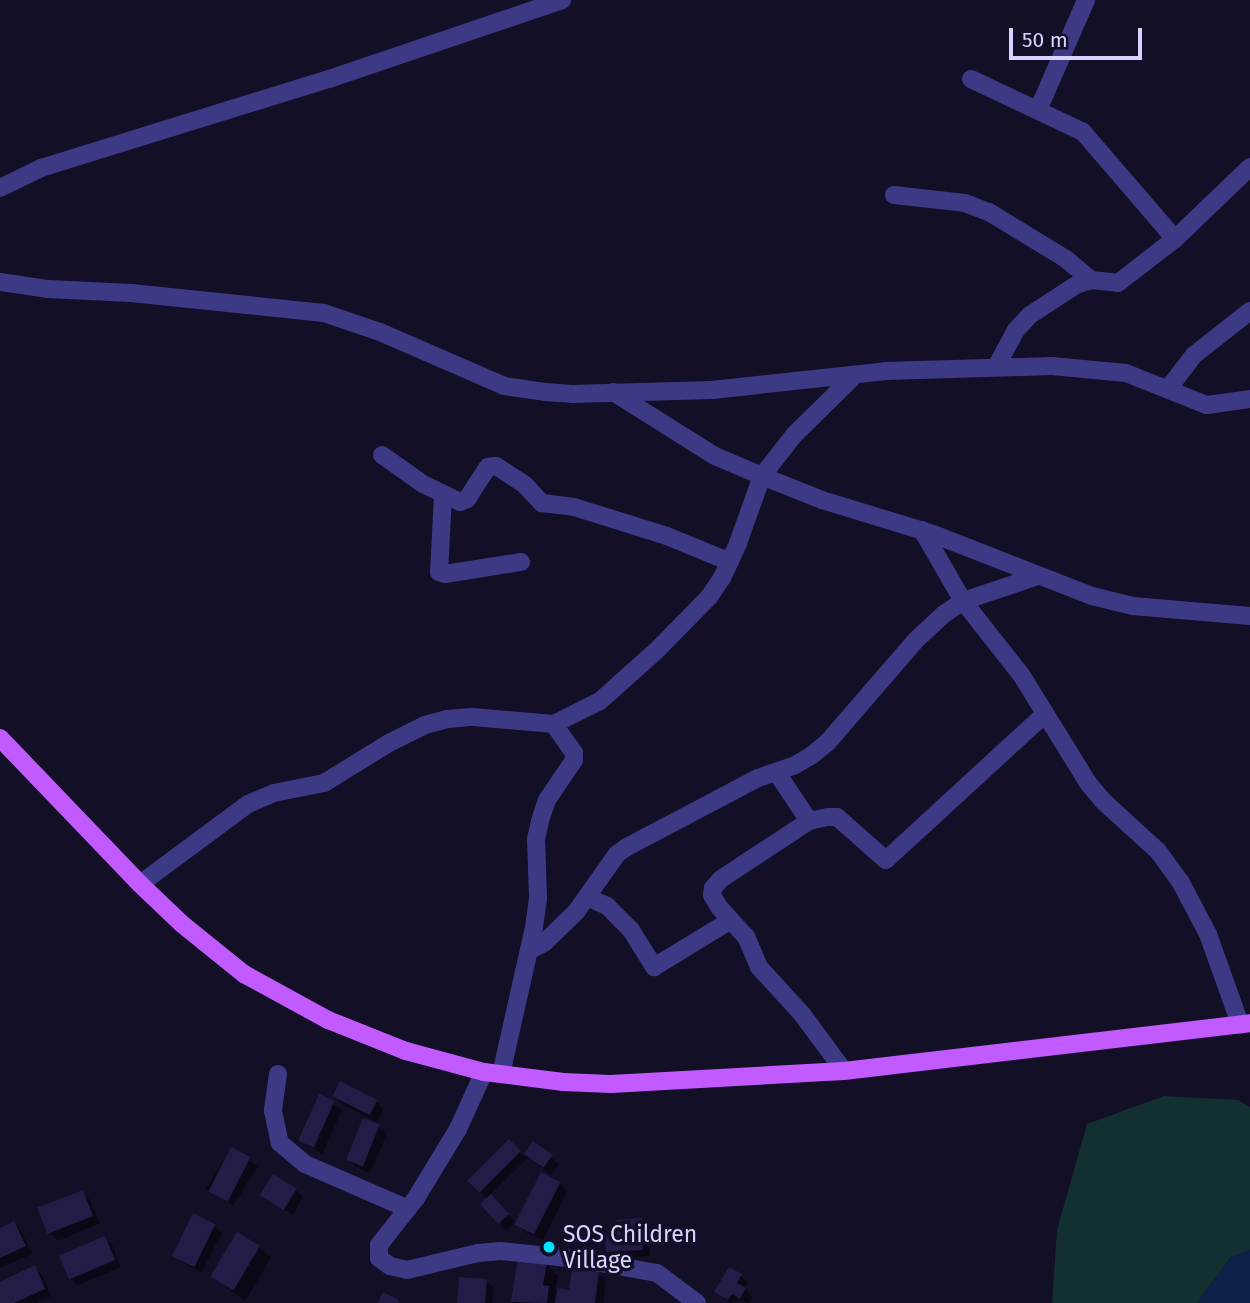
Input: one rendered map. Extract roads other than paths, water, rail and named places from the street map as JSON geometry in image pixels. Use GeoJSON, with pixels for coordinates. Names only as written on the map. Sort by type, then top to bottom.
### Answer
{"type":"FeatureCollection","features":[{"type":"Feature","properties":{"kind":"main road"},"geometry":{"type":"LineString","coordinates":[[0,738],[182,924],[244,974],[328,1020],[406,1051],[493,1073],[562,1082],[611,1084],[844,1071],[1245,1024]]}},
{"type":"Feature","properties":{"kind":"street"},"geometry":{"type":"LineString","coordinates":[[0,188],[41,168],[278,96],[562,0]]}},
{"type":"Feature","properties":{"kind":"street"},"geometry":{"type":"LineString","coordinates":[[1038,110],[1086,0]]}},
{"type":"Feature","properties":{"kind":"street"},"geometry":{"type":"LineString","coordinates":[[971,79],[1083,132],[1175,239]]}},
{"type":"Feature","properties":{"kind":"street"},"geometry":{"type":"LineString","coordinates":[[996,367],[1016,330],[1030,314],[1056,295],[1091,280],[1118,283],[1175,239],[1250,167]]}},
{"type":"Feature","properties":{"kind":"street"},"geometry":{"type":"LineString","coordinates":[[894,195],[965,204],[989,212],[1066,259],[1091,280]]}},
{"type":"Feature","properties":{"kind":"street"},"geometry":{"type":"LineString","coordinates":[[0,282],[324,313],[380,332],[504,386],[572,394],[754,388],[925,369],[1052,366],[1126,373],[1207,405],[1250,399]]}},
{"type":"Feature","properties":{"kind":"street"},"geometry":{"type":"LineString","coordinates":[[1168,389],[1194,355],[1250,311]]}},
{"type":"Feature","properties":{"kind":"street"},"geometry":{"type":"LineString","coordinates":[[141,884],[248,804],[274,793],[324,783],[389,743],[425,726],[448,719],[473,717],[554,724],[600,701],[628,678],[709,597],[730,562],[762,476],[794,435],[854,376]]}},
{"type":"Feature","properties":{"kind":"street"},"geometry":{"type":"LineString","coordinates":[[613,392],[715,456],[762,476],[822,500],[922,530],[1113,603],[1250,616]]}},
{"type":"Feature","properties":{"kind":"street"},"geometry":{"type":"LineString","coordinates":[[382,455],[460,502],[467,499],[488,467],[496,466],[524,485],[542,503],[591,512],[667,536],[730,562]]}},
{"type":"Feature","properties":{"kind":"street"},"geometry":{"type":"LineString","coordinates":[[443,494],[439,572],[445,575],[521,562]]}},
{"type":"Feature","properties":{"kind":"street"},"geometry":{"type":"LineString","coordinates":[[922,530],[963,601],[1023,676],[1103,801],[1158,851],[1180,881],[1208,934],[1245,1024]]}},
{"type":"Feature","properties":{"kind":"street"},"geometry":{"type":"LineString","coordinates":[[529,951],[561,928],[617,854],[638,839],[708,807],[758,778],[794,765],[827,743],[916,640],[944,614],[963,601],[1038,576]]}},
{"type":"Feature","properties":{"kind":"street"},"geometry":{"type":"LineString","coordinates":[[844,1071],[802,1014],[759,967],[746,937],[719,907],[712,895],[713,888],[721,879],[809,821],[837,817],[886,860],[1045,714]]}},
{"type":"Feature","properties":{"kind":"street"},"geometry":{"type":"LineString","coordinates":[[554,724],[574,753],[574,760],[547,800],[540,821],[536,839],[538,898],[529,951],[493,1073],[408,1209],[379,1245],[379,1258],[390,1266],[407,1270],[478,1253],[501,1251],[579,1259],[657,1273],[697,1303]]}},
{"type":"Feature","properties":{"kind":"street"},"geometry":{"type":"LineString","coordinates":[[777,773],[809,821]]}},
{"type":"Feature","properties":{"kind":"street"},"geometry":{"type":"LineString","coordinates":[[587,897],[607,906],[631,930],[654,967],[732,920]]}},
{"type":"Feature","properties":{"kind":"street"},"geometry":{"type":"LineString","coordinates":[[278,1074],[273,1111],[281,1143],[306,1164],[408,1209]]}},
{"type":"Feature","properties":{"kind":"water"},"geometry":{"type":"Polygon","coordinates":[[[1250,1250],[1250,1303],[1197,1303],[1231,1257],[1250,1250]]]}},
{"type":"Feature","properties":{"kind":"place","name":"SOS Children Village"},"geometry":{"type":"Point","coordinates":[549,1247]}}]}
